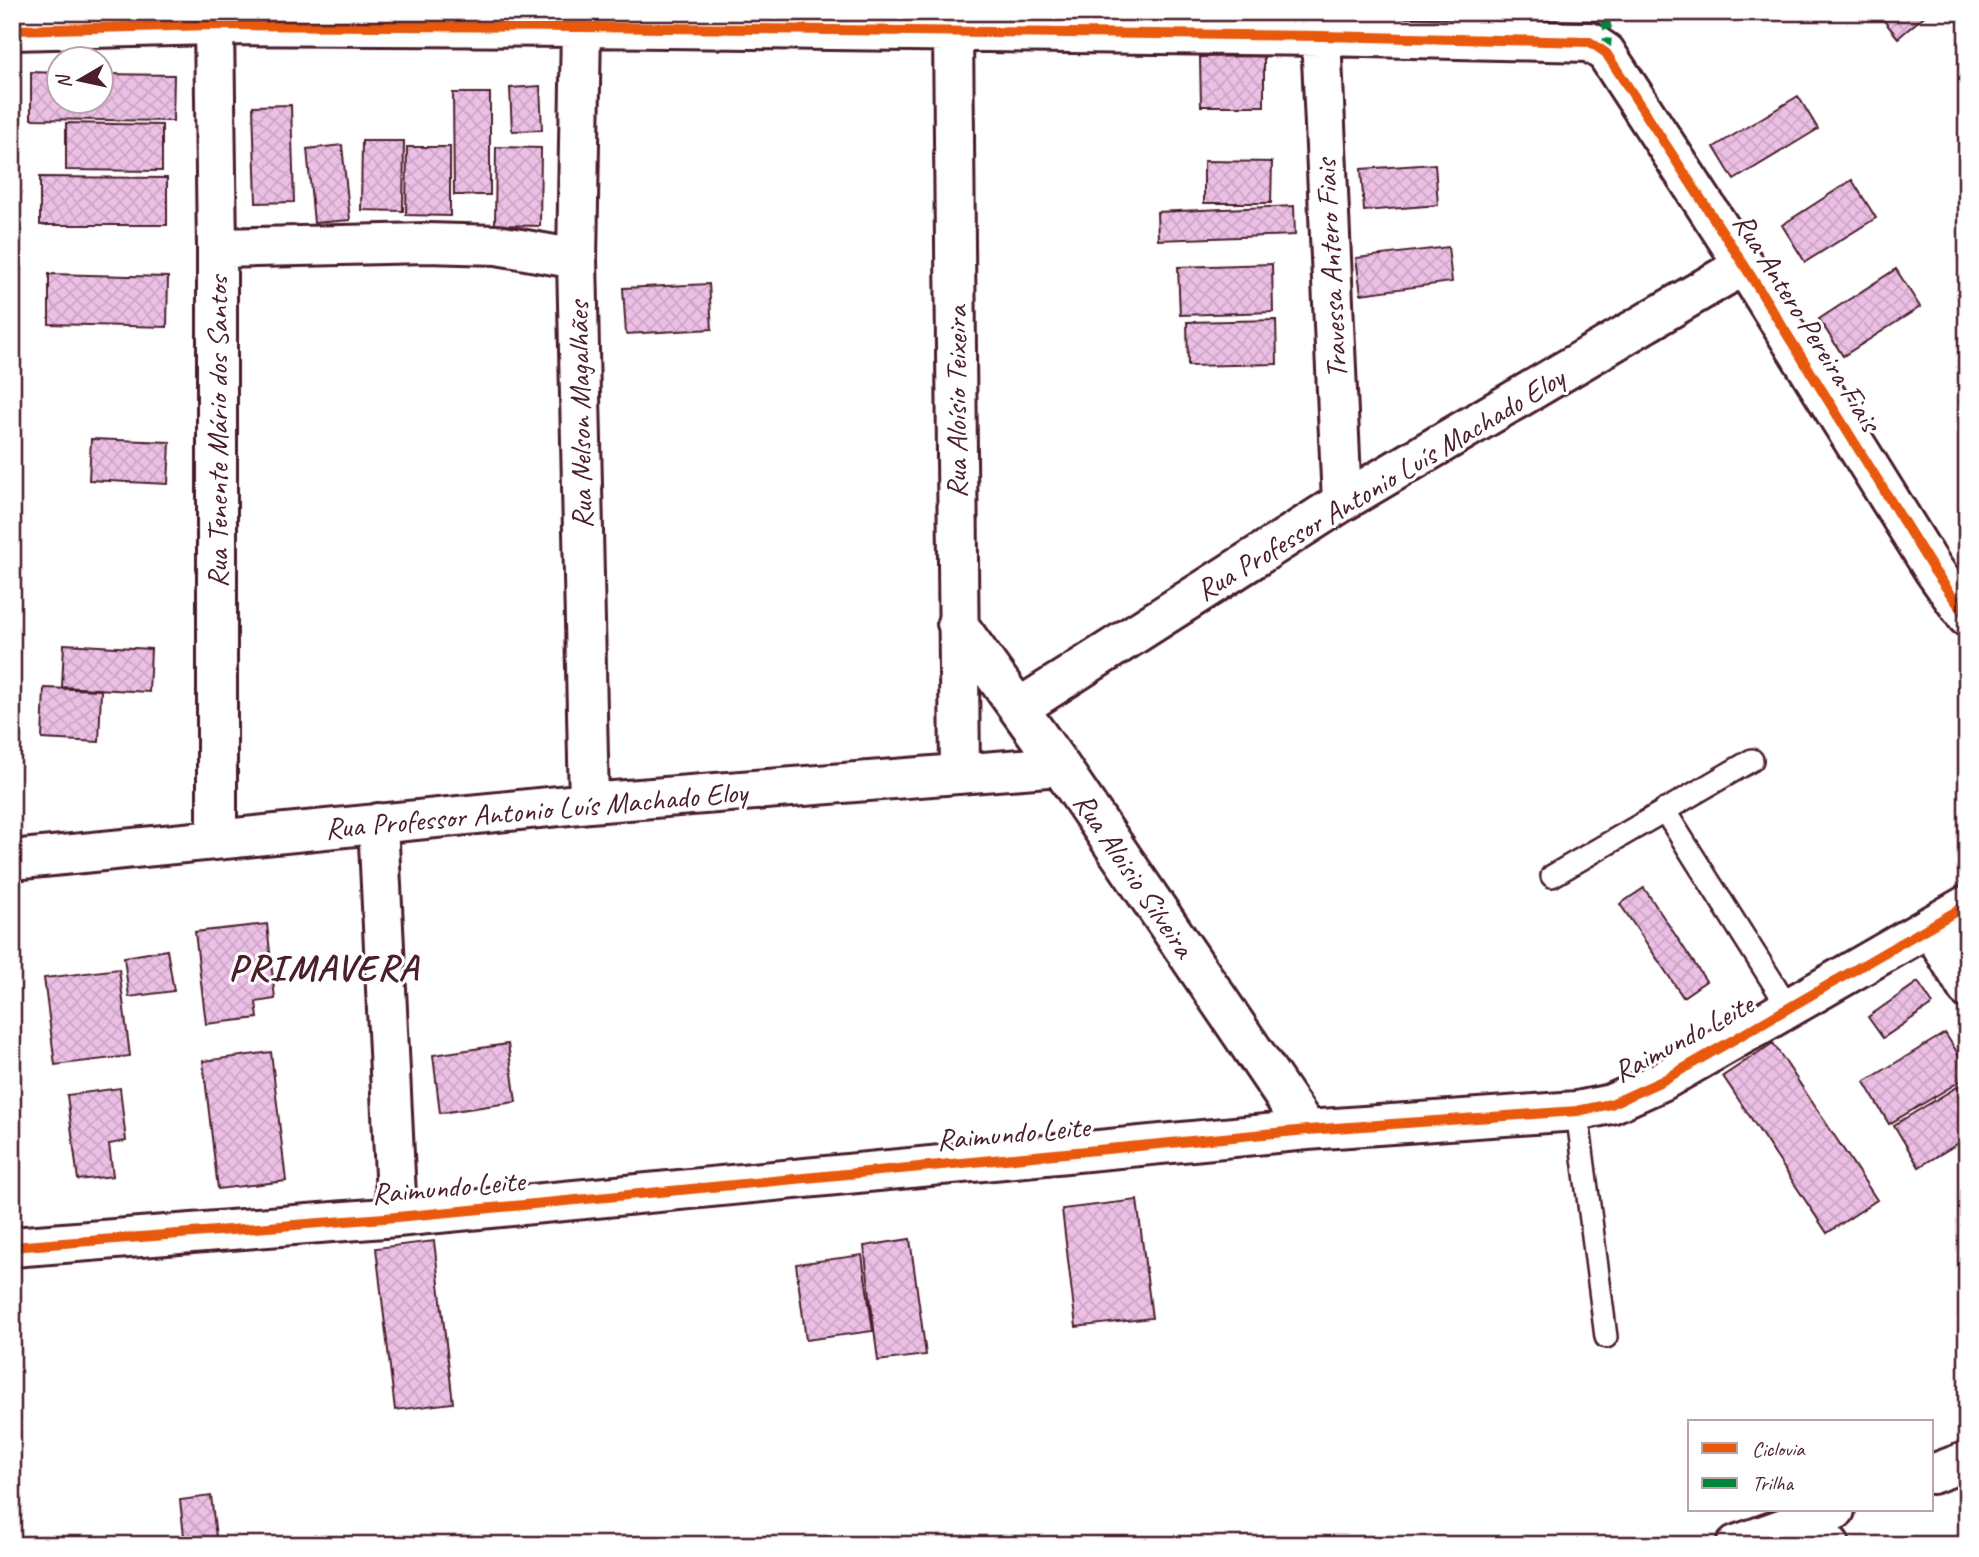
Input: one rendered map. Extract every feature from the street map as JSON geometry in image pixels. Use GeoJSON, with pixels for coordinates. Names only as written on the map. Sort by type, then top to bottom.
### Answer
{"type":"FeatureCollection","features":[{"type":"Feature","properties":{"kind":"street"},"geometry":{"type":"LineString","coordinates":[[12,30],[214,25],[1321,36]]}},
{"type":"Feature","properties":{"kind":"street","name":"Rua Tenente Mário dos Santos"},"geometry":{"type":"LineString","coordinates":[[214,25],[217,248],[217,839]]}},
{"type":"Feature","properties":{"kind":"street","name":"Rua Nelson Magalhães"},"geometry":{"type":"LineString","coordinates":[[581,27],[577,258],[589,803]]}},
{"type":"Feature","properties":{"kind":"street","name":"Rua Aloísio Teixeira"},"geometry":{"type":"LineString","coordinates":[[953,31],[960,774]]}},
{"type":"Feature","properties":{"kind":"street","name":"Rua Antero Pereira Fiais"},"geometry":{"type":"LineString","coordinates":[[1321,36],[1581,41],[1590,42],[1606,52],[1744,265],[1933,569],[1967,617]]}},
{"type":"Feature","properties":{"kind":"street","name":"Travessa Antero Fiais"},"geometry":{"type":"LineString","coordinates":[[1321,36],[1342,502]]}},
{"type":"Feature","properties":{"kind":"street"},"geometry":{"type":"LineString","coordinates":[[217,248],[427,243],[497,245],[577,258]]}},
{"type":"Feature","properties":{"kind":"street","name":"Rua Professor Antonio Luís Machado Eloy"},"geometry":{"type":"LineString","coordinates":[[1019,708],[1342,502],[1744,265]]}},
{"type":"Feature","properties":{"kind":"street","name":"Rua Aloisio Silveira"},"geometry":{"type":"LineString","coordinates":[[957,623],[1060,766],[1307,1130]]}},
{"type":"Feature","properties":{"kind":"street","name":"Rua Professor Antonio Luís Machado Eloy"},"geometry":{"type":"LineString","coordinates":[[12,860],[589,803],[1060,766]]}},
{"type":"Feature","properties":{"kind":"street"},"geometry":{"type":"LineString","coordinates":[[378,823],[397,1217]]}},
{"type":"Feature","properties":{"kind":"street","name":"Raimundo Leite"},"geometry":{"type":"LineString","coordinates":[[12,1247],[397,1217],[1307,1130],[1577,1111],[1611,1104],[1662,1081],[1967,905]]}},
{"type":"Feature","properties":{"kind":"street"},"geometry":{"type":"LineString","coordinates":[[1930,926],[1967,988]]}},
{"type":"Feature","properties":{"kind":"street"},"geometry":{"type":"LineString","coordinates":[[1934,1473],[1967,1461]]}},
{"type":"Feature","properties":{"kind":"street"},"geometry":{"type":"LineString","coordinates":[[1736,1545],[1824,1525]]}},
{"type":"Feature","properties":{"kind":"lane"},"geometry":{"type":"LineString","coordinates":[[1552,876],[1752,760]]}},
{"type":"Feature","properties":{"kind":"lane"},"geometry":{"type":"LineString","coordinates":[[1664,810],[1789,1008]]}},
{"type":"Feature","properties":{"kind":"lane"},"geometry":{"type":"LineString","coordinates":[[1577,1111],[1606,1337]]}},
{"type":"Feature","properties":{"kind":"building"},"geometry":{"type":"Polygon","coordinates":[[[1877,12],[1929,12],[1898,38],[1877,12]]]}},
{"type":"Feature","properties":{"kind":"building"},"geometry":{"type":"Polygon","coordinates":[[[1264,56],[1264,106],[1201,106],[1200,57],[1264,56]]]}},
{"type":"Feature","properties":{"kind":"building"},"geometry":{"type":"Polygon","coordinates":[[[31,72],[46,73],[46,116],[116,116],[116,74],[174,75],[173,121],[31,119],[31,72]]]}},
{"type":"Feature","properties":{"kind":"building"},"geometry":{"type":"Polygon","coordinates":[[[540,86],[542,130],[512,131],[510,88],[540,86]]]}},
{"type":"Feature","properties":{"kind":"building"},"geometry":{"type":"Polygon","coordinates":[[[453,93],[490,93],[490,195],[454,195],[453,93]]]}},
{"type":"Feature","properties":{"kind":"building"},"geometry":{"type":"Polygon","coordinates":[[[1798,96],[1818,129],[1734,180],[1714,147],[1798,96]]]}},
{"type":"Feature","properties":{"kind":"building"},"geometry":{"type":"Polygon","coordinates":[[[291,105],[294,202],[256,203],[253,106],[291,105]]]}},
{"type":"Feature","properties":{"kind":"building"},"geometry":{"type":"Polygon","coordinates":[[[66,123],[162,125],[162,171],[66,170],[66,123]]]}},
{"type":"Feature","properties":{"kind":"building"},"geometry":{"type":"Polygon","coordinates":[[[362,141],[404,141],[403,211],[361,210],[362,141]]]}},
{"type":"Feature","properties":{"kind":"building"},"geometry":{"type":"Polygon","coordinates":[[[342,145],[350,220],[314,223],[307,149],[342,145]]]}},
{"type":"Feature","properties":{"kind":"building"},"geometry":{"type":"Polygon","coordinates":[[[407,147],[450,147],[450,216],[406,215],[407,147]]]}},
{"type":"Feature","properties":{"kind":"building"},"geometry":{"type":"Polygon","coordinates":[[[496,147],[541,148],[540,226],[495,225],[496,147]]]}},
{"type":"Feature","properties":{"kind":"building"},"geometry":{"type":"Polygon","coordinates":[[[1204,161],[1272,162],[1271,203],[1204,203],[1204,161]]]}},
{"type":"Feature","properties":{"kind":"building"},"geometry":{"type":"Polygon","coordinates":[[[1435,164],[1438,205],[1364,211],[1361,169],[1435,164]]]}},
{"type":"Feature","properties":{"kind":"building"},"geometry":{"type":"Polygon","coordinates":[[[40,177],[167,178],[167,225],[40,225],[40,177]]]}},
{"type":"Feature","properties":{"kind":"building"},"geometry":{"type":"Polygon","coordinates":[[[1852,180],[1876,218],[1805,262],[1782,225],[1852,180]]]}},
{"type":"Feature","properties":{"kind":"building"},"geometry":{"type":"Polygon","coordinates":[[[1294,206],[1295,235],[1158,240],[1157,212],[1294,206]]]}},
{"type":"Feature","properties":{"kind":"building"},"geometry":{"type":"Polygon","coordinates":[[[1448,247],[1452,282],[1361,294],[1356,258],[1448,247]]]}},
{"type":"Feature","properties":{"kind":"building"},"geometry":{"type":"Polygon","coordinates":[[[1272,264],[1273,312],[1180,315],[1178,267],[1272,264]]]}},
{"type":"Feature","properties":{"kind":"building"},"geometry":{"type":"Polygon","coordinates":[[[1896,269],[1920,307],[1843,356],[1819,319],[1896,269]]]}},
{"type":"Feature","properties":{"kind":"building"},"geometry":{"type":"Polygon","coordinates":[[[49,274],[168,277],[167,327],[49,324],[49,274]]]}},
{"type":"Feature","properties":{"kind":"building"},"geometry":{"type":"Polygon","coordinates":[[[709,284],[712,329],[626,334],[623,288],[709,284]]]}},
{"type":"Feature","properties":{"kind":"building"},"geometry":{"type":"Polygon","coordinates":[[[1276,320],[1277,364],[1188,366],[1187,322],[1276,320]]]}},
{"type":"Feature","properties":{"kind":"building"},"geometry":{"type":"Polygon","coordinates":[[[91,439],[170,442],[168,484],[89,480],[91,439]]]}},
{"type":"Feature","properties":{"kind":"building"},"geometry":{"type":"Polygon","coordinates":[[[64,644],[151,649],[149,692],[62,687],[64,644]]]}},
{"type":"Feature","properties":{"kind":"building"},"geometry":{"type":"Polygon","coordinates":[[[44,688],[101,690],[99,742],[42,739],[44,688]]]}},
{"type":"Feature","properties":{"kind":"building"},"geometry":{"type":"Polygon","coordinates":[[[1644,888],[1706,981],[1683,997],[1620,904],[1644,888]]]}},
{"type":"Feature","properties":{"kind":"building"},"geometry":{"type":"Polygon","coordinates":[[[267,924],[275,999],[256,1002],[258,1018],[206,1024],[195,932],[267,924]]]}},
{"type":"Feature","properties":{"kind":"building"},"geometry":{"type":"Polygon","coordinates":[[[167,950],[174,991],[129,997],[124,957],[167,950]]]}},
{"type":"Feature","properties":{"kind":"building"},"geometry":{"type":"Polygon","coordinates":[[[119,969],[130,1056],[55,1065],[44,978],[119,969]]]}},
{"type":"Feature","properties":{"kind":"building"},"geometry":{"type":"Polygon","coordinates":[[[1918,982],[1933,1004],[1883,1038],[1868,1017],[1918,982]]]}},
{"type":"Feature","properties":{"kind":"building"},"geometry":{"type":"Polygon","coordinates":[[[1945,1033],[1967,1068],[1967,1077],[1889,1124],[1864,1082],[1945,1033]]]}},
{"type":"Feature","properties":{"kind":"building"},"geometry":{"type":"Polygon","coordinates":[[[1773,1043],[1877,1200],[1827,1233],[1723,1076],[1773,1043]]]}},
{"type":"Feature","properties":{"kind":"building"},"geometry":{"type":"Polygon","coordinates":[[[508,1044],[516,1102],[440,1113],[433,1055],[508,1044]]]}},
{"type":"Feature","properties":{"kind":"building"},"geometry":{"type":"Polygon","coordinates":[[[271,1052],[286,1181],[218,1189],[203,1061],[271,1052]]]}},
{"type":"Feature","properties":{"kind":"building"},"geometry":{"type":"Polygon","coordinates":[[[1967,1081],[1967,1138],[1919,1167],[1894,1125],[1967,1081]]]}},
{"type":"Feature","properties":{"kind":"building"},"geometry":{"type":"Polygon","coordinates":[[[120,1088],[126,1141],[109,1144],[113,1176],[78,1180],[67,1095],[120,1088]]]}},
{"type":"Feature","properties":{"kind":"building"},"geometry":{"type":"Polygon","coordinates":[[[1137,1200],[1152,1318],[1076,1327],[1062,1209],[1137,1200]]]}},
{"type":"Feature","properties":{"kind":"building"},"geometry":{"type":"Polygon","coordinates":[[[910,1239],[926,1355],[878,1361],[864,1246],[910,1239]]]}},
{"type":"Feature","properties":{"kind":"building"},"geometry":{"type":"Polygon","coordinates":[[[434,1241],[453,1403],[395,1410],[376,1248],[434,1241]]]}},
{"type":"Feature","properties":{"kind":"building"},"geometry":{"type":"Polygon","coordinates":[[[862,1255],[873,1331],[806,1340],[796,1264],[862,1255]]]}},
{"type":"Feature","properties":{"kind":"building"},"geometry":{"type":"Polygon","coordinates":[[[211,1496],[217,1545],[185,1545],[180,1500],[211,1496]]]}},
{"type":"Feature","properties":{"kind":"marked path"},"geometry":{"type":"LineString","coordinates":[[1603,12],[1608,30],[1606,53]]}},
{"type":"Feature","properties":{"kind":"cycle path"},"geometry":{"type":"LineString","coordinates":[[12,30],[214,25],[581,27],[1590,42],[1606,53],[1744,265],[1933,569],[1967,617]]}},
{"type":"Feature","properties":{"kind":"cycle path"},"geometry":{"type":"LineString","coordinates":[[12,1247],[397,1217],[1307,1130],[1577,1111],[1611,1104],[1662,1081],[1967,905]]}},
{"type":"Feature","properties":{"kind":"district","name":"PRIMAVERA"},"geometry":{"type":"Point","coordinates":[324,967]}}]}
